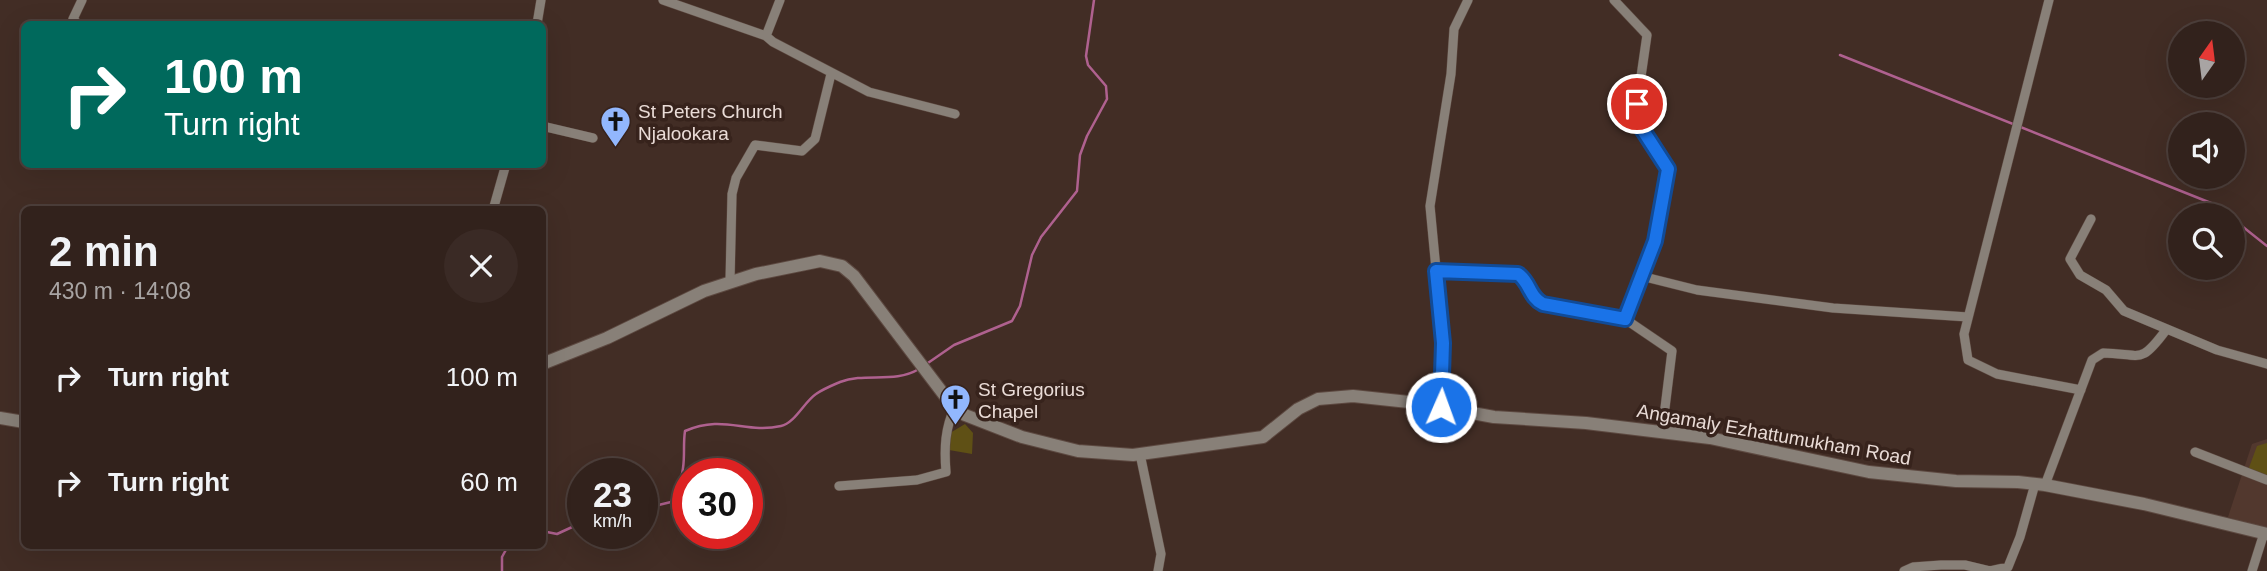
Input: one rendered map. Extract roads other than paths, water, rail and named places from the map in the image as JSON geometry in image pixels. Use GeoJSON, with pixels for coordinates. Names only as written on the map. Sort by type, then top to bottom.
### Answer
{"type":"FeatureCollection","features":[{"type":"Feature","properties":{"kind":"street"},"geometry":{"type":"LineString","coordinates":[[75,21],[73,19],[82,0]]}},
{"type":"Feature","properties":{"kind":"street"},"geometry":{"type":"LineString","coordinates":[[538,21],[541,0]]}},
{"type":"Feature","properties":{"kind":"street"},"geometry":{"type":"LineString","coordinates":[[663,0],[766,36],[831,74],[869,92],[955,114]]}},
{"type":"Feature","properties":{"kind":"street"},"geometry":{"type":"LineString","coordinates":[[766,36],[780,0]]}},
{"type":"Feature","properties":{"kind":"street"},"geometry":{"type":"LineString","coordinates":[[1441,407],[1443,343],[1430,206],[1451,74],[1454,30],[1468,0]]}},
{"type":"Feature","properties":{"kind":"street"},"geometry":{"type":"LineString","coordinates":[[1614,0],[1647,35],[1635,118],[1668,169],[1655,241],[1625,319]]}},
{"type":"Feature","properties":{"kind":"street"},"geometry":{"type":"LineString","coordinates":[[2049,0],[1964,334],[1968,360],[1997,374],[2081,390]]}},
{"type":"Feature","properties":{"kind":"street"},"geometry":{"type":"LineString","coordinates":[[730,281],[732,194],[736,178],[755,145],[802,150],[815,139],[831,74]]}},
{"type":"Feature","properties":{"kind":"street"},"geometry":{"type":"LineString","coordinates":[[546,127],[593,138]]}},
{"type":"Feature","properties":{"kind":"street"},"geometry":{"type":"LineString","coordinates":[[494,206],[505,168]]}},
{"type":"Feature","properties":{"kind":"street"},"geometry":{"type":"LineString","coordinates":[[2091,219],[2070,259],[2080,275],[2106,290],[2124,312],[2217,350],[2267,364]]}},
{"type":"Feature","properties":{"kind":"street","name":"Angamaly Ezhattumukham Road"},"geometry":{"type":"LineString","coordinates":[[546,362],[607,338],[730,281],[783,267],[820,261],[842,266],[875,302],[955,407],[965,415],[982,423],[1078,451],[1140,454],[1262,437],[1298,409],[1318,399],[1335,396],[1418,403],[1506,418],[1586,423],[1662,432],[1743,444],[1869,472],[1956,481],[2040,485],[2144,504],[2265,534]]}},
{"type":"Feature","properties":{"kind":"street"},"geometry":{"type":"LineString","coordinates":[[1436,271],[1518,274],[1524,278],[1533,298],[1543,304],[1625,319],[1672,351],[1662,432]]}},
{"type":"Feature","properties":{"kind":"street"},"geometry":{"type":"LineString","coordinates":[[1641,275],[1697,290],[1833,309],[1968,317]]}},
{"type":"Feature","properties":{"kind":"street"},"geometry":{"type":"LineString","coordinates":[[1904,571],[1913,567],[1941,565],[1965,565],[1990,571],[2008,567],[2092,360],[2103,353],[2136,356],[2149,353],[2166,330]]}},
{"type":"Feature","properties":{"kind":"street"},"geometry":{"type":"LineString","coordinates":[[839,485],[917,480],[946,472],[947,423],[955,407]]}},
{"type":"Feature","properties":{"kind":"street"},"geometry":{"type":"LineString","coordinates":[[0,418],[21,422]]}},
{"type":"Feature","properties":{"kind":"street"},"geometry":{"type":"LineString","coordinates":[[2195,452],[2267,480]]}},
{"type":"Feature","properties":{"kind":"street"},"geometry":{"type":"LineString","coordinates":[[1140,454],[1161,554],[1158,571]]}},
{"type":"Feature","properties":{"kind":"street"},"geometry":{"type":"LineString","coordinates":[[2252,571],[2265,534]]}},
{"type":"Feature","properties":{"kind":"waterway"},"geometry":{"type":"LineString","coordinates":[[925,365],[954,345],[1012,321],[1020,306],[1032,255],[1041,237],[1077,191],[1080,155],[1107,99],[1106,86],[1088,65],[1086,56],[1094,0]]}},
{"type":"Feature","properties":{"kind":"waterway"},"geometry":{"type":"LineString","coordinates":[[1840,55],[2211,203]]}},
{"type":"Feature","properties":{"kind":"waterway"},"geometry":{"type":"LineString","coordinates":[[2245,229],[2267,246]]}},
{"type":"Feature","properties":{"kind":"waterway"},"geometry":{"type":"LineString","coordinates":[[658,505],[671,502],[678,485],[684,459],[685,431],[711,424],[756,428],[781,426],[791,421],[816,394],[840,382],[900,376],[919,369]]}},
{"type":"Feature","properties":{"kind":"waterway"},"geometry":{"type":"LineString","coordinates":[[546,532],[557,534],[567,529]]}},
{"type":"Feature","properties":{"kind":"waterway"},"geometry":{"type":"LineString","coordinates":[[502,571],[502,557],[506,549]]}},
{"type":"Feature","properties":{"kind":"place","name":"St Peters Church Njalookara"},"geometry":{"type":"Point","coordinates":[615,149]}},
{"type":"Feature","properties":{"kind":"place","name":"St Gregorius Chapel"},"geometry":{"type":"Point","coordinates":[955,427]}}]}
